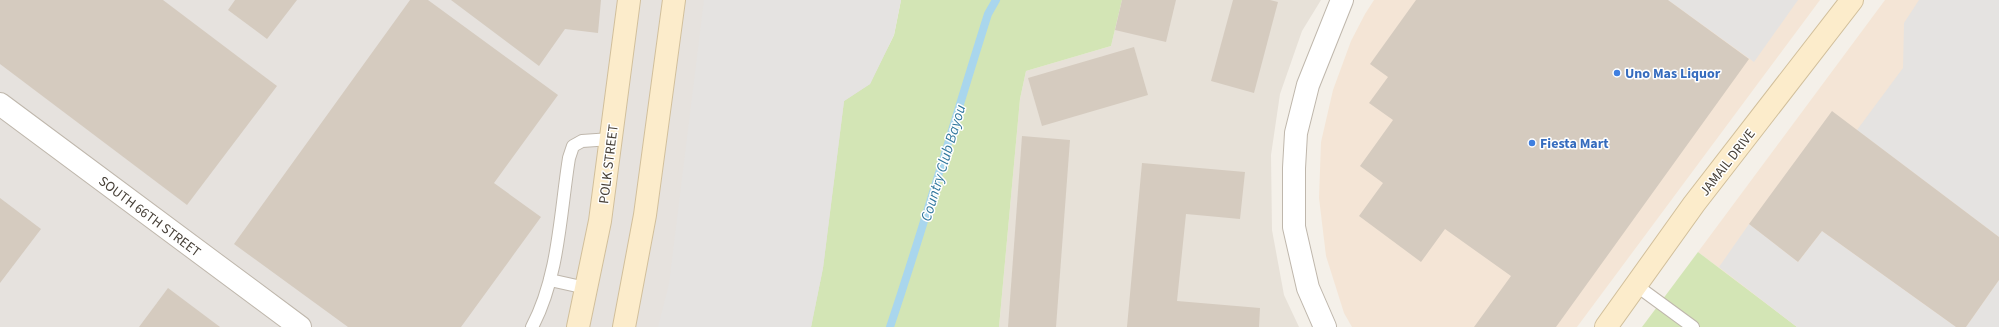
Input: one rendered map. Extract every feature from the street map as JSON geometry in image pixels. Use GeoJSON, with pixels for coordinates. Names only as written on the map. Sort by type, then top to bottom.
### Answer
{"type":"FeatureCollection","features":[{"type":"Feature","properties":{"kind":"main road","name":"POLK STREET"},"geometry":{"type":"LineString","coordinates":[[578,327],[600,221],[629,0]]}},
{"type":"Feature","properties":{"kind":"main road"},"geometry":{"type":"LineString","coordinates":[[624,327],[645,215],[674,0]]}},
{"type":"Feature","properties":{"kind":"main road","name":"JAMAIL DRIVE"},"geometry":{"type":"LineString","coordinates":[[1606,327],[1637,286],[1694,204],[1852,0]]}},
{"type":"Feature","properties":{"kind":"street"},"geometry":{"type":"LineString","coordinates":[[1325,327],[1308,288],[1294,227],[1296,133],[1308,84],[1342,0]]}},
{"type":"Feature","properties":{"kind":"street","name":"SOUTH 66TH STREET"},"geometry":{"type":"LineString","coordinates":[[0,104],[300,327]]}},
{"type":"Feature","properties":{"kind":"lane"},"geometry":{"type":"LineString","coordinates":[[532,327],[542,309],[550,280],[556,250],[569,158],[573,146],[582,142],[611,139]]}},
{"type":"Feature","properties":{"kind":"lane"},"geometry":{"type":"LineString","coordinates":[[550,280],[586,288]]}},
{"type":"Feature","properties":{"kind":"lane"},"geometry":{"type":"LineString","coordinates":[[1637,286],[1693,327]]}},
{"type":"Feature","properties":{"kind":"shaded area"},"geometry":{"type":"Polygon","coordinates":[[[0,0],[901,0],[811,327],[0,327],[0,0]]]}},
{"type":"Feature","properties":{"kind":"shaded area"},"geometry":{"type":"Polygon","coordinates":[[[704,0],[901,0],[894,35],[870,84],[844,101],[823,268],[811,327],[658,327],[669,284],[704,0]]]}},
{"type":"Feature","properties":{"kind":"shaded area"},"geometry":{"type":"Polygon","coordinates":[[[1122,0],[1321,0],[1302,31],[1280,94],[1271,155],[1272,230],[1284,295],[1299,327],[999,327],[1020,99],[1026,71],[1111,46],[1122,0]]]}},
{"type":"Feature","properties":{"kind":"shaded area","name":"Fiesta Mart"},"geometry":{"type":"Polygon","coordinates":[[[1374,0],[1820,0],[1577,327],[1352,327],[1344,313],[1326,256],[1319,198],[1321,142],[1333,90],[1351,41],[1374,0]]]}},
{"type":"Feature","properties":{"kind":"shaded area"},"geometry":{"type":"Polygon","coordinates":[[[1668,0],[1798,0],[1754,62],[1668,0]]]}},
{"type":"Feature","properties":{"kind":"shaded area"},"geometry":{"type":"Polygon","coordinates":[[[1885,0],[1999,0],[1999,327],[1797,327],[1698,252],[1885,0]]]}},
{"type":"Feature","properties":{"kind":"shaded area"},"geometry":{"type":"Polygon","coordinates":[[[1919,0],[1999,0],[1999,237],[1857,130],[1903,68],[1904,23],[1919,0]]]}},
{"type":"Feature","properties":{"kind":"shaded area"},"geometry":{"type":"Polygon","coordinates":[[[1749,224],[1798,262],[1822,231],[1956,327],[1797,327],[1719,267],[1749,224]]]}},
{"type":"Feature","properties":{"kind":"shaded area"},"geometry":{"type":"Polygon","coordinates":[[[1999,280],[1999,327],[1966,327],[1999,280]]]}},
{"type":"Feature","properties":{"kind":"green space"},"geometry":{"type":"Polygon","coordinates":[[[901,0],[1122,0],[1111,46],[1026,71],[1020,99],[999,327],[811,327],[823,268],[844,101],[870,84],[894,35],[901,0]]]}},
{"type":"Feature","properties":{"kind":"green space"},"geometry":{"type":"Polygon","coordinates":[[[1698,252],[1797,327],[1642,327],[1698,252]]]}},
{"type":"Feature","properties":{"kind":"building"},"geometry":{"type":"Polygon","coordinates":[[[0,0],[163,0],[277,86],[187,205],[0,64],[0,0]]]}},
{"type":"Feature","properties":{"kind":"building"},"geometry":{"type":"Polygon","coordinates":[[[235,0],[297,0],[267,39],[228,10],[235,0]]]}},
{"type":"Feature","properties":{"kind":"building"},"geometry":{"type":"Polygon","coordinates":[[[410,0],[428,0],[558,95],[494,183],[541,217],[461,327],[348,327],[234,244],[410,0]]]}},
{"type":"Feature","properties":{"kind":"building"},"geometry":{"type":"Polygon","coordinates":[[[451,0],[601,0],[598,33],[565,29],[539,66],[451,0]]]}},
{"type":"Feature","properties":{"kind":"building"},"geometry":{"type":"Polygon","coordinates":[[[1122,0],[1176,0],[1166,42],[1115,30],[1122,0]]]}},
{"type":"Feature","properties":{"kind":"building"},"geometry":{"type":"Polygon","coordinates":[[[1233,0],[1270,0],[1278,2],[1254,93],[1211,81],[1233,0]]]}},
{"type":"Feature","properties":{"kind":"building","name":"Fiesta Mart"},"geometry":{"type":"Polygon","coordinates":[[[1416,0],[1668,0],[1749,59],[1556,327],[1474,327],[1511,276],[1445,229],[1421,262],[1359,216],[1383,183],[1360,166],[1393,120],[1369,103],[1388,77],[1370,64],[1416,0]]]}},
{"type":"Feature","properties":{"kind":"building"},"geometry":{"type":"Polygon","coordinates":[[[1134,47],[1148,95],[1042,126],[1028,78],[1134,47]]]}},
{"type":"Feature","properties":{"kind":"building"},"geometry":{"type":"Polygon","coordinates":[[[1832,111],[1999,237],[1999,280],[1966,327],[1956,327],[1822,231],[1798,262],[1749,224],[1832,111]]]}},
{"type":"Feature","properties":{"kind":"building"},"geometry":{"type":"Polygon","coordinates":[[[1022,136],[1070,140],[1056,327],[1008,327],[1022,136]]]}},
{"type":"Feature","properties":{"kind":"building"},"geometry":{"type":"Polygon","coordinates":[[[1142,163],[1245,172],[1240,219],[1186,214],[1177,301],[1260,308],[1259,327],[1127,327],[1142,163]]]}},
{"type":"Feature","properties":{"kind":"building"},"geometry":{"type":"Polygon","coordinates":[[[0,198],[41,229],[0,283],[0,198]]]}},
{"type":"Feature","properties":{"kind":"building"},"geometry":{"type":"Polygon","coordinates":[[[168,288],[220,327],[139,327],[168,288]]]}},
{"type":"Feature","properties":{"kind":"waterway","name":"Country Club Bayou"},"geometry":{"type":"LineString","coordinates":[[890,327],[988,14],[996,0]]}},
{"type":"Feature","properties":{"kind":"place","name":"Uno Mas Liquor"},"geometry":{"type":"Point","coordinates":[1617,73]}},
{"type":"Feature","properties":{"kind":"place","name":"Fiesta Mart"},"geometry":{"type":"Point","coordinates":[1532,143]}}]}
